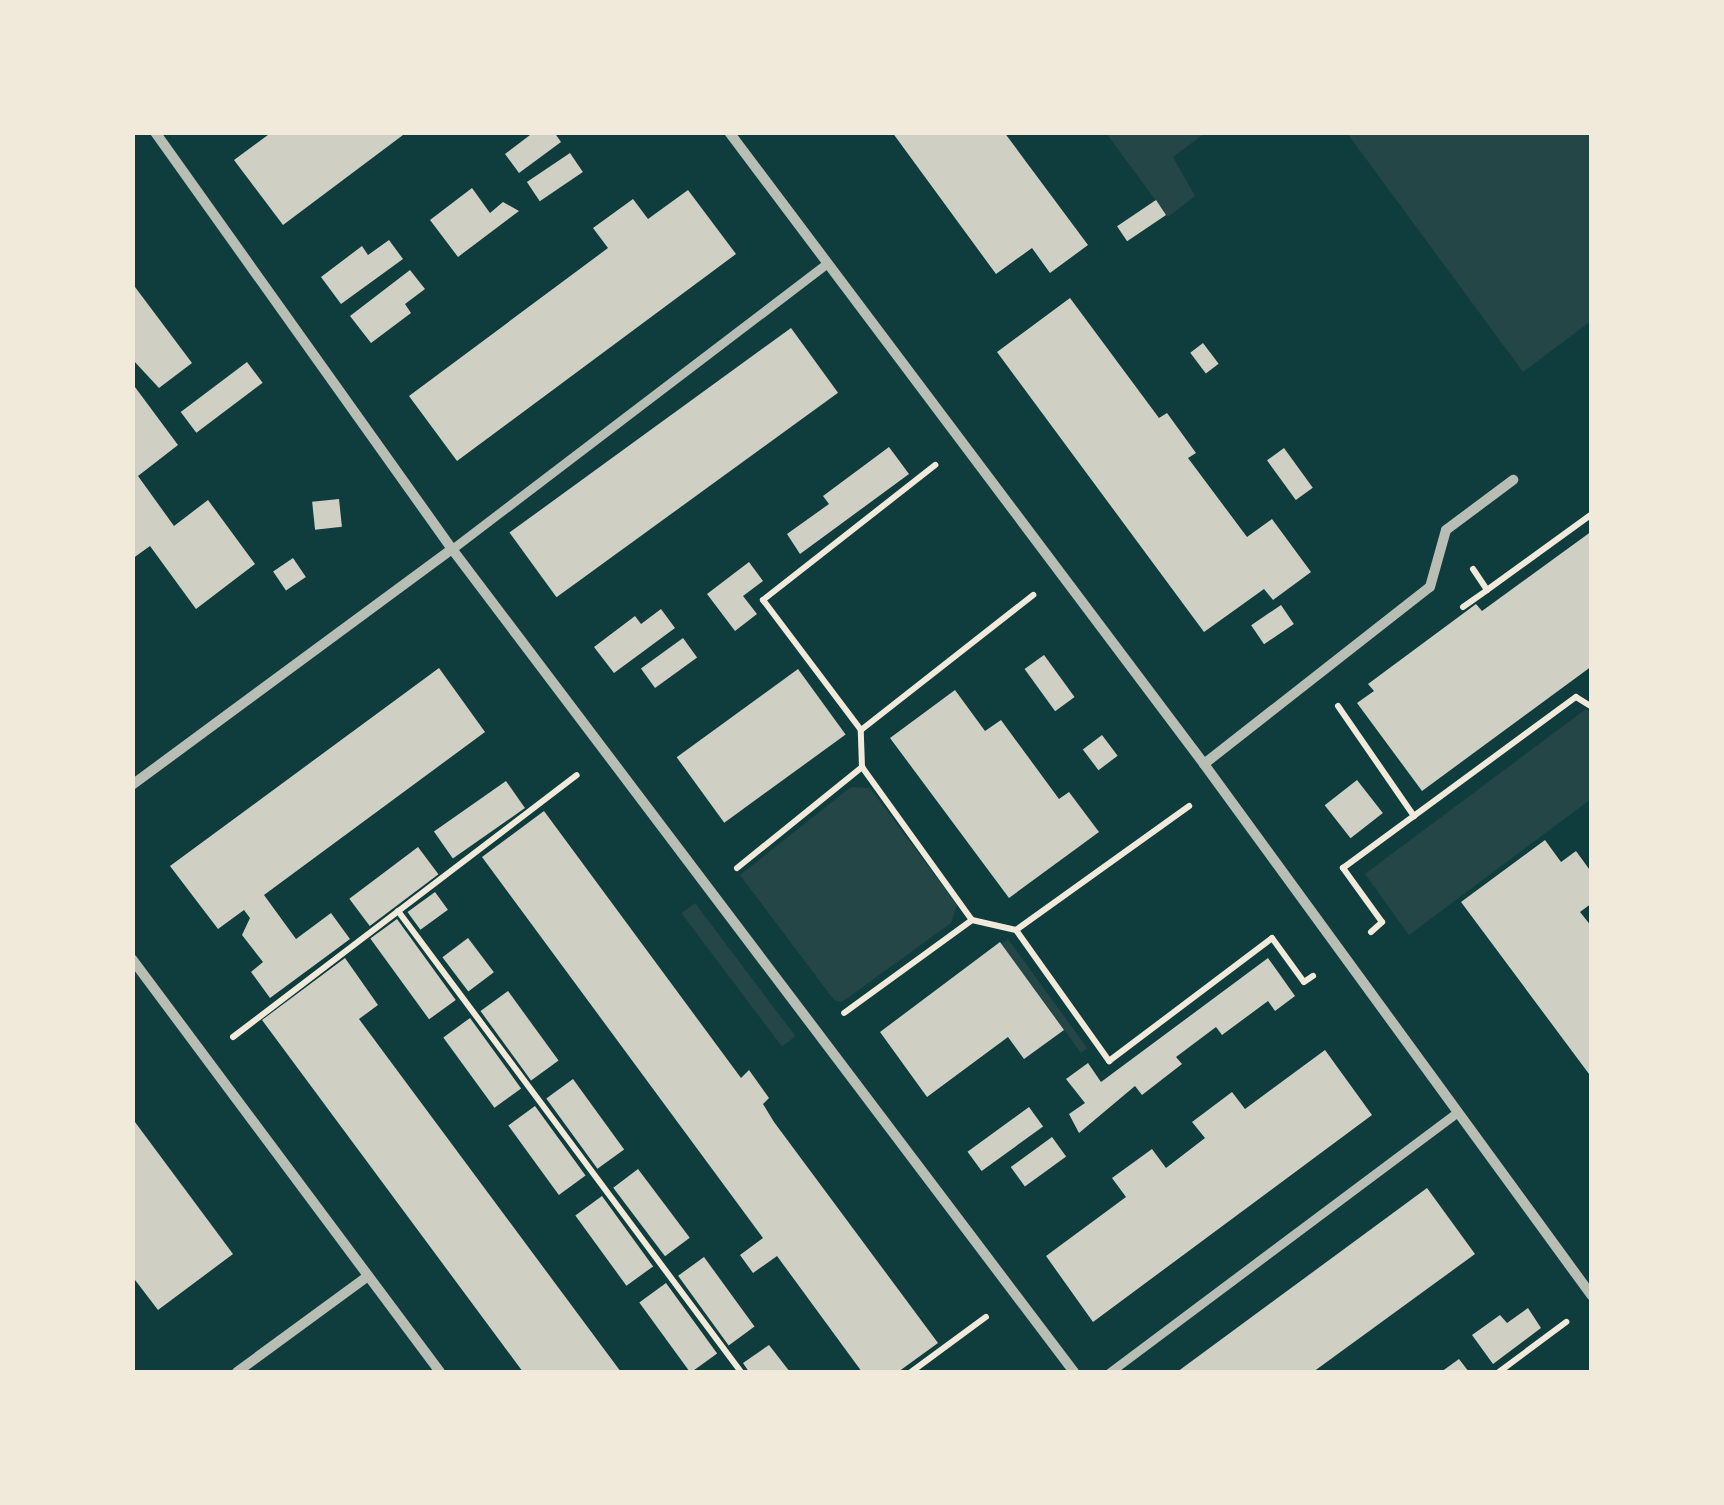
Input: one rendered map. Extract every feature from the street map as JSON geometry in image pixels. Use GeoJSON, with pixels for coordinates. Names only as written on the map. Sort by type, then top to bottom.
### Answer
{"type":"FeatureCollection","features":[{"type":"Feature","properties":{"kind":"street"},"geometry":{"type":"LineString","coordinates":[[155,132],[452,549],[1074,1372]]}},
{"type":"Feature","properties":{"kind":"street"},"geometry":{"type":"LineString","coordinates":[[729,132],[1204,764],[1592,1296]]}},
{"type":"Feature","properties":{"kind":"street"},"geometry":{"type":"LineString","coordinates":[[132,785],[452,549],[826,264]]}},
{"type":"Feature","properties":{"kind":"street"},"geometry":{"type":"LineString","coordinates":[[1204,764],[1430,587],[1446,530],[1513,480]]}},
{"type":"Feature","properties":{"kind":"street"},"geometry":{"type":"LineString","coordinates":[[132,958],[440,1372]]}},
{"type":"Feature","properties":{"kind":"street"},"geometry":{"type":"LineString","coordinates":[[1110,1372],[1456,1114]]}},
{"type":"Feature","properties":{"kind":"street"},"geometry":{"type":"LineString","coordinates":[[238,1372],[368,1276]]}},
{"type":"Feature","properties":{"kind":"path"},"geometry":{"type":"LineString","coordinates":[[962,444],[762,600],[861,730],[862,767],[972,920],[1016,930],[1110,1061],[1272,938],[1304,982],[1342,956],[1382,922],[1343,868],[1576,698],[1592,707]]}},
{"type":"Feature","properties":{"kind":"path"},"geometry":{"type":"LineString","coordinates":[[1456,612],[1592,514]]}},
{"type":"Feature","properties":{"kind":"path"},"geometry":{"type":"LineString","coordinates":[[1446,530],[1487,590]]}},
{"type":"Feature","properties":{"kind":"path"},"geometry":{"type":"LineString","coordinates":[[861,730],[1060,574]]}},
{"type":"Feature","properties":{"kind":"path"},"geometry":{"type":"LineString","coordinates":[[1348,688],[1333,700],[1414,816]]}},
{"type":"Feature","properties":{"kind":"path"},"geometry":{"type":"LineString","coordinates":[[206,1057],[606,753]]}},
{"type":"Feature","properties":{"kind":"path"},"geometry":{"type":"LineString","coordinates":[[708,890],[862,767]]}},
{"type":"Feature","properties":{"kind":"path"},"geometry":{"type":"LineString","coordinates":[[1016,930],[1218,784]]}},
{"type":"Feature","properties":{"kind":"path"},"geometry":{"type":"LineString","coordinates":[[398,911],[741,1372]]}},
{"type":"Feature","properties":{"kind":"path"},"geometry":{"type":"LineString","coordinates":[[816,1033],[972,920]]}},
{"type":"Feature","properties":{"kind":"path"},"geometry":{"type":"LineString","coordinates":[[911,1372],[1015,1295]]}},
{"type":"Feature","properties":{"kind":"path"},"geometry":{"type":"LineString","coordinates":[[1499,1372],[1576,1314]]}},
{"type":"Feature","properties":{"kind":"shaded area"},"geometry":{"type":"Polygon","coordinates":[[[1106,133],[1205,133],[1173,157],[1195,196],[1168,217],[1106,133]]]}},
{"type":"Feature","properties":{"kind":"shaded area"},"geometry":{"type":"Polygon","coordinates":[[[1347,133],[1591,133],[1591,321],[1523,372],[1347,133]]]}},
{"type":"Feature","properties":{"kind":"shaded area"},"geometry":{"type":"Polygon","coordinates":[[[1586,709],[1591,713],[1591,799],[1409,935],[1365,874],[1586,709]]]}},
{"type":"Feature","properties":{"kind":"shaded area"},"geometry":{"type":"Polygon","coordinates":[[[851,787],[870,788],[957,905],[951,923],[842,1002],[834,1000],[740,875],[851,787]]]}},
{"type":"Feature","properties":{"kind":"shaded area"},"geometry":{"type":"Polygon","coordinates":[[[695,903],[796,1036],[782,1047],[681,913],[695,903]]]}},
{"type":"Feature","properties":{"kind":"shaded area"},"geometry":{"type":"Polygon","coordinates":[[[1008,939],[1087,1048],[1081,1053],[1002,944],[1008,939]]]}},
{"type":"Feature","properties":{"kind":"building"},"geometry":{"type":"Polygon","coordinates":[[[272,132],[407,132],[283,225],[234,160],[272,132]]]}},
{"type":"Feature","properties":{"kind":"building"},"geometry":{"type":"Polygon","coordinates":[[[534,132],[554,132],[561,142],[519,173],[505,154],[534,132]]]}},
{"type":"Feature","properties":{"kind":"building"},"geometry":{"type":"Polygon","coordinates":[[[892,132],[1004,132],[1088,245],[1050,273],[1032,248],[996,274],[892,132]]]}},
{"type":"Feature","properties":{"kind":"building"},"geometry":{"type":"Polygon","coordinates":[[[570,153],[583,172],[540,201],[527,182],[570,153]]]}},
{"type":"Feature","properties":{"kind":"building"},"geometry":{"type":"Polygon","coordinates":[[[472,188],[490,213],[503,202],[519,211],[458,257],[430,220],[472,188]]]}},
{"type":"Feature","properties":{"kind":"building"},"geometry":{"type":"Polygon","coordinates":[[[688,190],[736,254],[457,461],[409,396],[608,248],[593,228],[633,199],[648,219],[688,190]]]}},
{"type":"Feature","properties":{"kind":"building"},"geometry":{"type":"Polygon","coordinates":[[[1156,200],[1166,215],[1127,241],[1117,226],[1156,200]]]}},
{"type":"Feature","properties":{"kind":"building"},"geometry":{"type":"Polygon","coordinates":[[[389,240],[403,259],[341,304],[321,277],[362,246],[368,255],[389,240]]]}},
{"type":"Feature","properties":{"kind":"building"},"geometry":{"type":"Polygon","coordinates":[[[410,270],[425,289],[405,304],[411,313],[371,343],[350,316],[410,270]]]}},
{"type":"Feature","properties":{"kind":"building"},"geometry":{"type":"Polygon","coordinates":[[[132,283],[192,363],[159,388],[133,360],[132,283]]]}},
{"type":"Feature","properties":{"kind":"building"},"geometry":{"type":"Polygon","coordinates":[[[1070,298],[1159,418],[1167,413],[1196,453],[1188,458],[1247,537],[1272,519],[1311,572],[1273,600],[1264,589],[1204,632],[997,352],[1070,298]]]}},
{"type":"Feature","properties":{"kind":"building"},"geometry":{"type":"Polygon","coordinates":[[[791,328],[838,393],[556,597],[509,533],[791,328]]]}},
{"type":"Feature","properties":{"kind":"building"},"geometry":{"type":"Polygon","coordinates":[[[1203,343],[1219,364],[1206,373],[1190,353],[1203,343]]]}},
{"type":"Feature","properties":{"kind":"building"},"geometry":{"type":"Polygon","coordinates":[[[247,362],[263,383],[196,433],[181,412],[247,362]]]}},
{"type":"Feature","properties":{"kind":"building"},"geometry":{"type":"Polygon","coordinates":[[[132,383],[178,445],[138,476],[174,526],[208,500],[255,564],[196,609],[150,546],[132,559],[132,383]]]}},
{"type":"Feature","properties":{"kind":"building"},"geometry":{"type":"Polygon","coordinates":[[[889,447],[909,474],[800,554],[787,534],[829,504],[823,496],[889,447]]]}},
{"type":"Feature","properties":{"kind":"building"},"geometry":{"type":"Polygon","coordinates":[[[1284,448],[1313,488],[1296,500],[1267,460],[1284,448]]]}},
{"type":"Feature","properties":{"kind":"building"},"geometry":{"type":"Polygon","coordinates":[[[339,499],[342,527],[315,530],[312,502],[339,499]]]}},
{"type":"Feature","properties":{"kind":"building"},"geometry":{"type":"Polygon","coordinates":[[[1592,531],[1592,666],[1422,791],[1357,703],[1374,691],[1368,684],[1476,604],[1482,611],[1592,531]]]}},
{"type":"Feature","properties":{"kind":"building"},"geometry":{"type":"Polygon","coordinates":[[[293,558],[306,577],[286,590],[273,571],[293,558]]]}},
{"type":"Feature","properties":{"kind":"building"},"geometry":{"type":"Polygon","coordinates":[[[749,562],[763,581],[743,596],[757,614],[735,631],[707,594],[749,562]]]}},
{"type":"Feature","properties":{"kind":"building"},"geometry":{"type":"Polygon","coordinates":[[[1281,605],[1294,624],[1264,644],[1251,625],[1281,605]]]}},
{"type":"Feature","properties":{"kind":"building"},"geometry":{"type":"Polygon","coordinates":[[[661,609],[675,628],[614,673],[594,647],[635,616],[641,624],[661,609]]]}},
{"type":"Feature","properties":{"kind":"building"},"geometry":{"type":"Polygon","coordinates":[[[683,638],[697,657],[655,688],[641,669],[683,638]]]}},
{"type":"Feature","properties":{"kind":"building"},"geometry":{"type":"Polygon","coordinates":[[[1044,655],[1075,697],[1055,711],[1025,669],[1044,655]]]}},
{"type":"Feature","properties":{"kind":"building"},"geometry":{"type":"Polygon","coordinates":[[[439,668],[485,732],[264,895],[296,939],[331,913],[350,939],[270,998],[251,972],[263,962],[242,935],[250,918],[244,910],[218,929],[170,866],[439,668]]]}},
{"type":"Feature","properties":{"kind":"building"},"geometry":{"type":"Polygon","coordinates":[[[798,669],[846,735],[724,823],[677,757],[798,669]]]}},
{"type":"Feature","properties":{"kind":"building"},"geometry":{"type":"Polygon","coordinates":[[[955,690],[985,731],[1001,720],[1059,799],[1069,792],[1099,832],[1009,898],[890,738],[955,690]]]}},
{"type":"Feature","properties":{"kind":"building"},"geometry":{"type":"Polygon","coordinates":[[[1102,735],[1118,756],[1098,770],[1083,749],[1102,735]]]}},
{"type":"Feature","properties":{"kind":"building"},"geometry":{"type":"Polygon","coordinates":[[[1357,780],[1383,813],[1351,838],[1325,805],[1357,780]]]}},
{"type":"Feature","properties":{"kind":"building"},"geometry":{"type":"Polygon","coordinates":[[[506,781],[525,808],[453,859],[434,831],[506,781]]]}},
{"type":"Feature","properties":{"kind":"building"},"geometry":{"type":"Polygon","coordinates":[[[544,811],[741,1078],[749,1070],[769,1098],[763,1104],[774,1122],[938,1343],[898,1372],[862,1372],[777,1256],[753,1273],[740,1255],[763,1238],[482,857],[544,811]]]}},
{"type":"Feature","properties":{"kind":"building"},"geometry":{"type":"Polygon","coordinates":[[[1545,840],[1561,862],[1576,851],[1592,873],[1592,903],[1580,912],[1592,927],[1592,1078],[1461,902],[1545,840]]]}},
{"type":"Feature","properties":{"kind":"building"},"geometry":{"type":"Polygon","coordinates":[[[418,847],[438,874],[370,926],[349,899],[418,847]]]}},
{"type":"Feature","properties":{"kind":"building"},"geometry":{"type":"Polygon","coordinates":[[[435,892],[448,910],[420,930],[407,912],[435,892]]]}},
{"type":"Feature","properties":{"kind":"building"},"geometry":{"type":"Polygon","coordinates":[[[397,919],[456,1000],[429,1019],[370,938],[397,919]]]}},
{"type":"Feature","properties":{"kind":"building"},"geometry":{"type":"Polygon","coordinates":[[[468,938],[494,972],[468,992],[442,957],[468,938]]]}},
{"type":"Feature","properties":{"kind":"building"},"geometry":{"type":"Polygon","coordinates":[[[1000,942],[1064,1030],[1024,1059],[1008,1037],[927,1097],[880,1032],[1000,942]]]}},
{"type":"Feature","properties":{"kind":"building"},"geometry":{"type":"Polygon","coordinates":[[[345,958],[378,1005],[359,1019],[621,1372],[523,1372],[262,1020],[345,958]]]}},
{"type":"Feature","properties":{"kind":"building"},"geometry":{"type":"Polygon","coordinates":[[[1268,958],[1295,996],[1275,1011],[1268,1001],[1222,1035],[1216,1027],[1176,1057],[1182,1064],[1142,1095],[1135,1086],[1079,1133],[1069,1114],[1085,1103],[1066,1079],[1088,1063],[1101,1082],[1268,958]]]}},
{"type":"Feature","properties":{"kind":"building"},"geometry":{"type":"Polygon","coordinates":[[[508,991],[559,1061],[531,1081],[480,1011],[508,991]]]}},
{"type":"Feature","properties":{"kind":"building"},"geometry":{"type":"Polygon","coordinates":[[[470,1018],[521,1088],[494,1108],[443,1037],[470,1018]]]}},
{"type":"Feature","properties":{"kind":"building"},"geometry":{"type":"Polygon","coordinates":[[[1325,1050],[1372,1115],[1093,1322],[1046,1256],[1126,1197],[1112,1178],[1152,1149],[1166,1168],[1205,1138],[1192,1122],[1232,1092],[1245,1109],[1325,1050]]]}},
{"type":"Feature","properties":{"kind":"building"},"geometry":{"type":"Polygon","coordinates":[[[573,1079],[624,1149],[597,1169],[546,1098],[573,1079]]]}},
{"type":"Feature","properties":{"kind":"building"},"geometry":{"type":"Polygon","coordinates":[[[535,1106],[586,1176],[559,1195],[508,1125],[535,1106]]]}},
{"type":"Feature","properties":{"kind":"building"},"geometry":{"type":"Polygon","coordinates":[[[1029,1107],[1043,1126],[982,1171],[968,1152],[1029,1107]]]}},
{"type":"Feature","properties":{"kind":"building"},"geometry":{"type":"Polygon","coordinates":[[[132,1118],[233,1254],[158,1310],[132,1276],[132,1118]]]}},
{"type":"Feature","properties":{"kind":"building"},"geometry":{"type":"Polygon","coordinates":[[[1052,1137],[1066,1156],[1025,1186],[1011,1167],[1052,1137]]]}},
{"type":"Feature","properties":{"kind":"building"},"geometry":{"type":"Polygon","coordinates":[[[638,1169],[690,1238],[665,1256],[613,1188],[638,1169]]]}},
{"type":"Feature","properties":{"kind":"building"},"geometry":{"type":"Polygon","coordinates":[[[1427,1188],[1475,1254],[1313,1372],[1177,1372],[1427,1188]]]}},
{"type":"Feature","properties":{"kind":"building"},"geometry":{"type":"Polygon","coordinates":[[[602,1196],[653,1266],[626,1286],[575,1215],[602,1196]]]}},
{"type":"Feature","properties":{"kind":"building"},"geometry":{"type":"Polygon","coordinates":[[[704,1257],[755,1327],[729,1345],[678,1276],[704,1257]]]}},
{"type":"Feature","properties":{"kind":"building"},"geometry":{"type":"Polygon","coordinates":[[[666,1283],[717,1353],[690,1372],[639,1302],[666,1283]]]}},
{"type":"Feature","properties":{"kind":"building"},"geometry":{"type":"Polygon","coordinates":[[[1528,1308],[1541,1328],[1493,1364],[1472,1335],[1500,1315],[1507,1323],[1528,1308]]]}},
{"type":"Feature","properties":{"kind":"building"},"geometry":{"type":"Polygon","coordinates":[[[769,1345],[790,1372],[749,1372],[743,1363],[769,1345]]]}},
{"type":"Feature","properties":{"kind":"building"},"geometry":{"type":"Polygon","coordinates":[[[1459,1359],[1469,1372],[1441,1372],[1459,1359]]]}}]}
